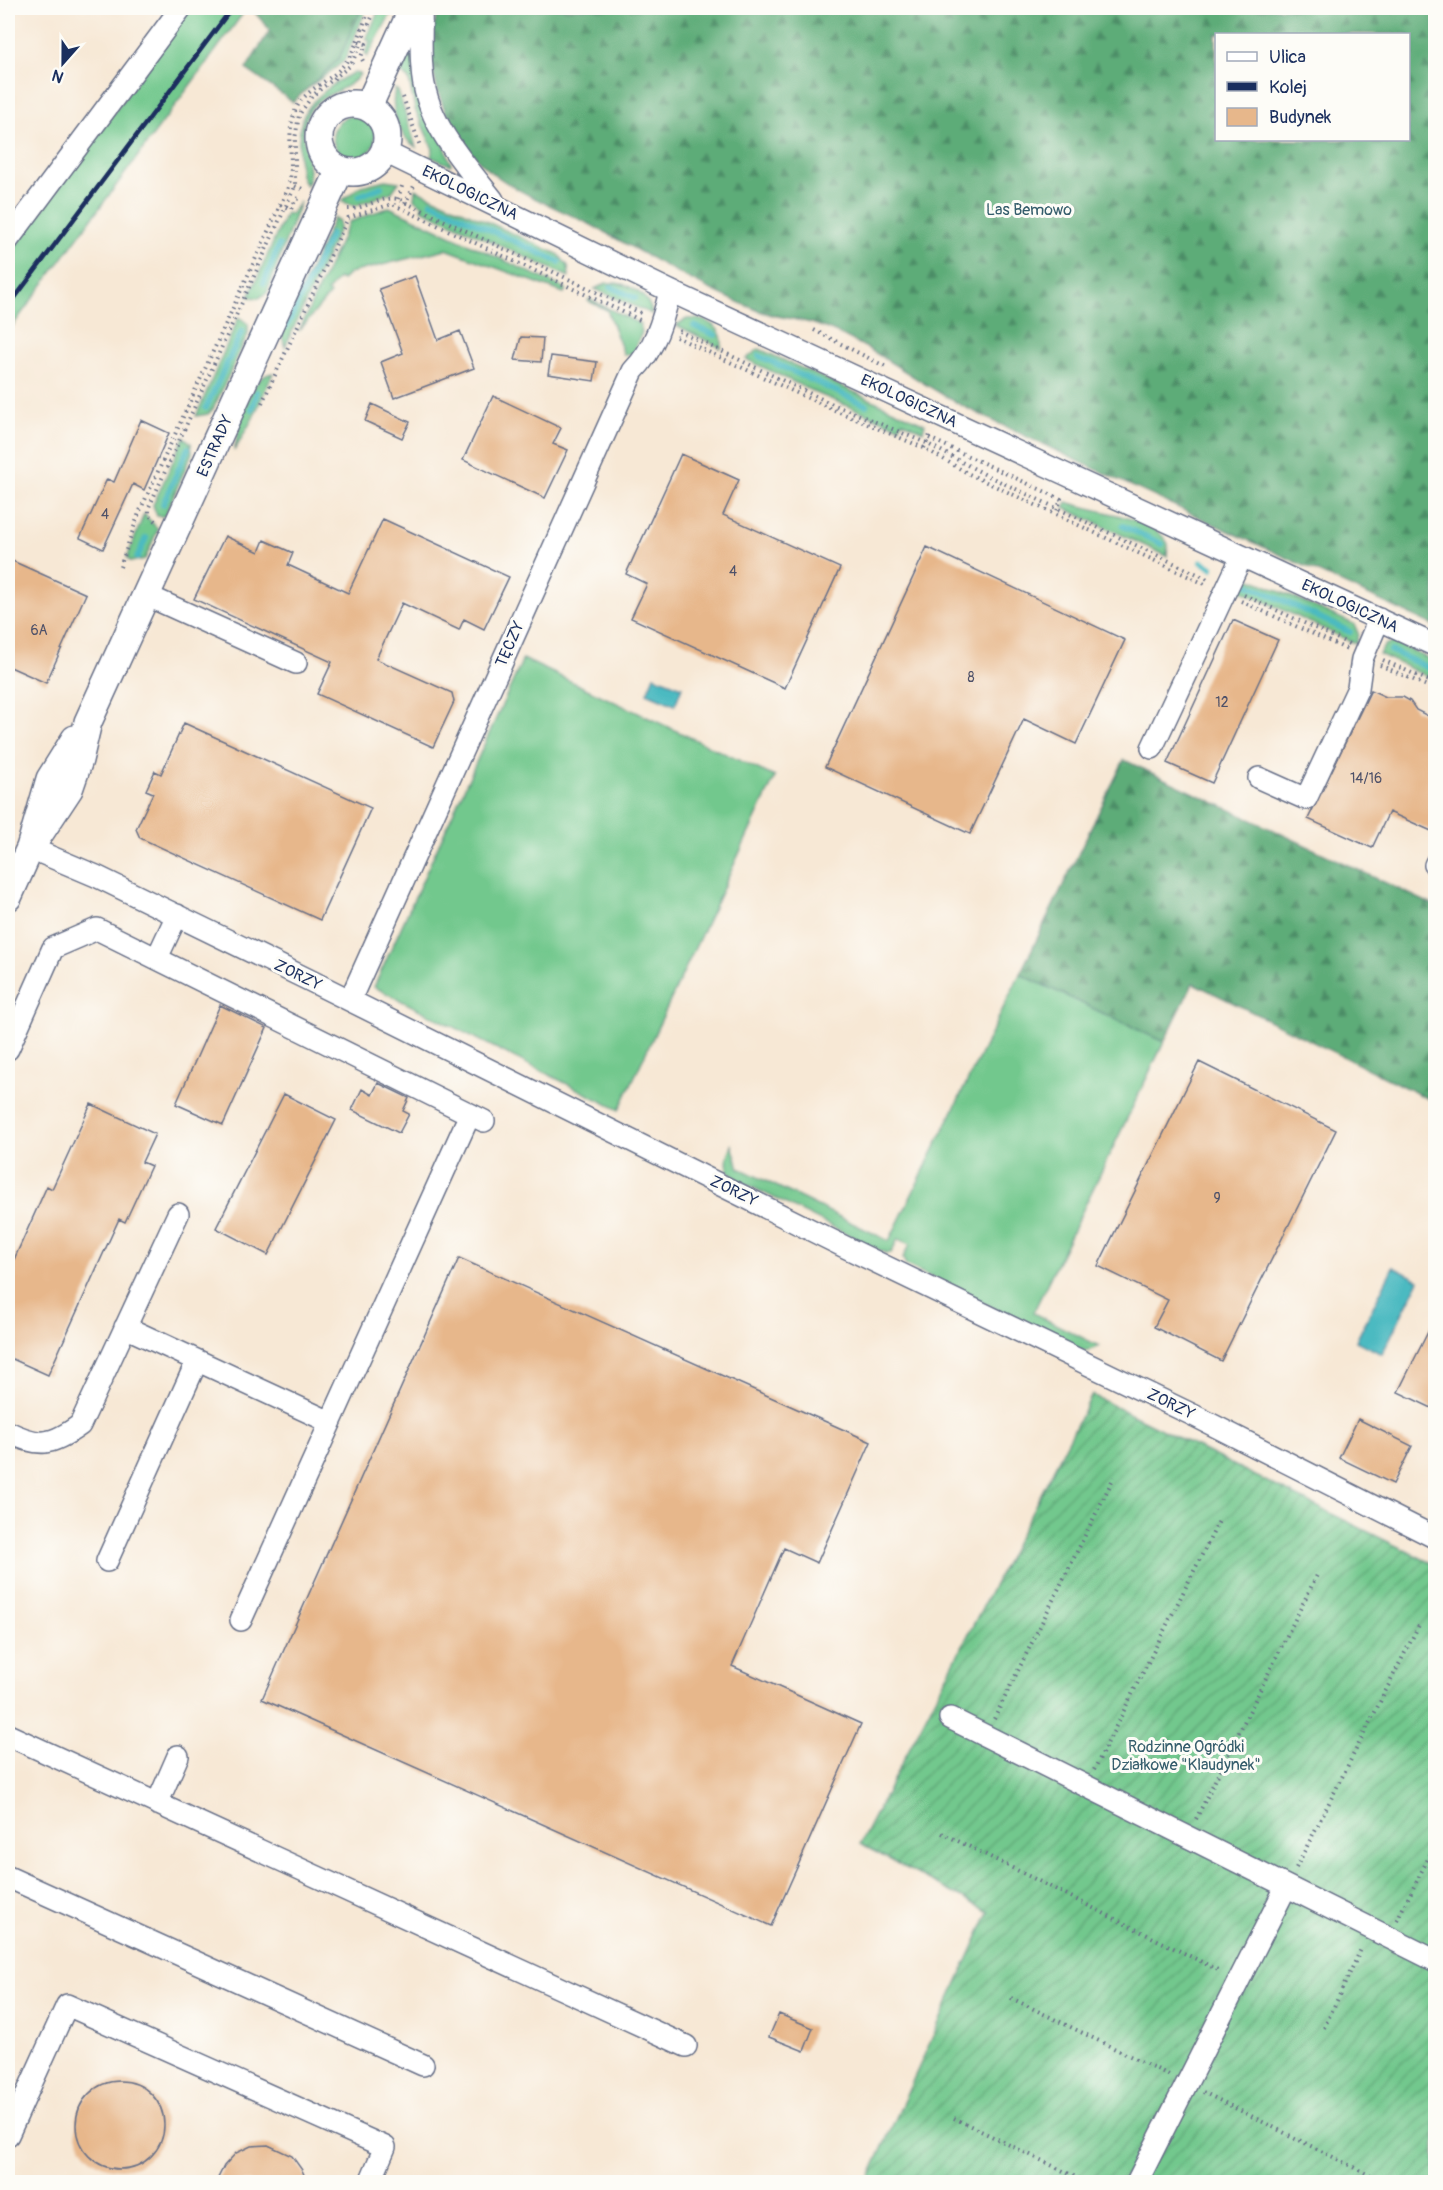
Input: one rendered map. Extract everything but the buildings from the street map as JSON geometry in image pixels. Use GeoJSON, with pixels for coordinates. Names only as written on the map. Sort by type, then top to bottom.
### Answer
{"type":"FeatureCollection","features":[{"type":"Feature","properties":{"kind":"main road"},"geometry":{"type":"LineString","coordinates":[[368,107],[413,8]]}},
{"type":"Feature","properties":{"kind":"main road"},"geometry":{"type":"LineString","coordinates":[[354,104],[368,107],[384,123],[387,134],[385,152],[374,165],[364,171],[340,170],[329,163],[321,151],[318,138],[321,124],[329,113],[341,106],[354,104]]}},
{"type":"Feature","properties":{"kind":"main road","name":"ESTRADY"},"geometry":{"type":"LineString","coordinates":[[8,897],[30,848],[69,789],[88,722],[340,170]]}},
{"type":"Feature","properties":{"kind":"street"},"geometry":{"type":"LineString","coordinates":[[8,240],[181,8]]}},
{"type":"Feature","properties":{"kind":"street"},"geometry":{"type":"LineString","coordinates":[[421,8],[422,69],[428,100],[446,141],[498,206]]}},
{"type":"Feature","properties":{"kind":"street","name":"EKOLOGICZNA"},"geometry":{"type":"LineString","coordinates":[[385,152],[670,291],[1436,646]]}},
{"type":"Feature","properties":{"kind":"street","name":"TĘCZY"},"geometry":{"type":"LineString","coordinates":[[350,1000],[633,371],[646,358],[662,322],[670,291]]}},
{"type":"Feature","properties":{"kind":"street"},"geometry":{"type":"LineString","coordinates":[[1152,748],[1242,556]]}},
{"type":"Feature","properties":{"kind":"street"},"geometry":{"type":"LineString","coordinates":[[146,595],[296,663]]}},
{"type":"Feature","properties":{"kind":"street"},"geometry":{"type":"LineString","coordinates":[[1259,778],[1306,799],[1358,688],[1364,654],[1379,619]]}},
{"type":"Feature","properties":{"kind":"street","name":"ZORZY"},"geometry":{"type":"LineString","coordinates":[[30,848],[177,915],[854,1251],[1195,1416],[1436,1538]]}},
{"type":"Feature","properties":{"kind":"street"},"geometry":{"type":"LineString","coordinates":[[157,958],[177,915]]}},
{"type":"Feature","properties":{"kind":"street"},"geometry":{"type":"LineString","coordinates":[[8,1049],[53,948],[97,929],[477,1117],[330,1422],[241,1620]]}},
{"type":"Feature","properties":{"kind":"street"},"geometry":{"type":"LineString","coordinates":[[8,1432],[31,1443],[60,1439],[80,1425],[178,1214]]}},
{"type":"Feature","properties":{"kind":"street"},"geometry":{"type":"LineString","coordinates":[[125,1328],[330,1422]]}},
{"type":"Feature","properties":{"kind":"street"},"geometry":{"type":"LineString","coordinates":[[107,1561],[197,1361]]}},
{"type":"Feature","properties":{"kind":"street"},"geometry":{"type":"LineString","coordinates":[[950,1718],[1436,1961]]}},
{"type":"Feature","properties":{"kind":"street"},"geometry":{"type":"LineString","coordinates":[[8,1735],[686,2046]]}},
{"type":"Feature","properties":{"kind":"street"},"geometry":{"type":"LineString","coordinates":[[157,1804],[178,1756]]}},
{"type":"Feature","properties":{"kind":"street"},"geometry":{"type":"LineString","coordinates":[[8,1877],[423,2065]]}},
{"type":"Feature","properties":{"kind":"street"},"geometry":{"type":"LineString","coordinates":[[1137,2182],[1286,1887]]}},
{"type":"Feature","properties":{"kind":"street"},"geometry":{"type":"LineString","coordinates":[[8,2134],[68,2005],[385,2148],[370,2182]]}},
{"type":"Feature","properties":{"kind":"path"},"geometry":{"type":"LineString","coordinates":[[177,530],[152,519],[149,516],[149,507],[295,186],[295,139],[299,116],[312,96],[351,65],[370,8]]}},
{"type":"Feature","properties":{"kind":"path"},"geometry":{"type":"LineString","coordinates":[[120,567],[139,513],[287,190],[291,175],[289,131],[297,107],[308,93],[341,69],[376,8]]}},
{"type":"Feature","properties":{"kind":"path"},"geometry":{"type":"LineString","coordinates":[[258,412],[348,218],[392,204],[404,207],[417,167],[420,144],[401,87],[362,60],[366,44],[358,41]]}},
{"type":"Feature","properties":{"kind":"path"},"geometry":{"type":"LineString","coordinates":[[351,65],[383,74]]}},
{"type":"Feature","properties":{"kind":"path"},"geometry":{"type":"LineString","coordinates":[[408,94],[422,131]]}},
{"type":"Feature","properties":{"kind":"path"},"geometry":{"type":"LineString","coordinates":[[417,167],[398,199],[405,203],[828,402],[926,442],[968,466],[1225,590]]}},
{"type":"Feature","properties":{"kind":"path"},"geometry":{"type":"LineString","coordinates":[[929,438],[1061,499],[1056,514]]}},
{"type":"Feature","properties":{"kind":"path"},"geometry":{"type":"LineString","coordinates":[[924,448],[969,474],[1364,654],[1436,690]]}},
{"type":"Feature","properties":{"kind":"path"},"geometry":{"type":"LineString","coordinates":[[1364,654],[1436,684]]}},
{"type":"Feature","properties":{"kind":"path"},"geometry":{"type":"LineString","coordinates":[[986,1736],[1114,1477]]}},
{"type":"Feature","properties":{"kind":"path"},"geometry":{"type":"LineString","coordinates":[[1085,1786],[1218,1521]]}},
{"type":"Feature","properties":{"kind":"path"},"geometry":{"type":"LineString","coordinates":[[1187,1837],[1318,1573]]}},
{"type":"Feature","properties":{"kind":"path"},"geometry":{"type":"LineString","coordinates":[[1286,1887],[1420,1623]]}},
{"type":"Feature","properties":{"kind":"path"},"geometry":{"type":"LineString","coordinates":[[942,1833],[1239,1981]]}},
{"type":"Feature","properties":{"kind":"path"},"geometry":{"type":"LineString","coordinates":[[1324,2028],[1379,1933],[1436,1843]]}},
{"type":"Feature","properties":{"kind":"path"},"geometry":{"type":"LineString","coordinates":[[954,2118],[1086,2182]]}},
{"type":"Feature","properties":{"kind":"green space"},"geometry":{"type":"Polygon","coordinates":[[[190,8],[247,8],[8,332],[8,257],[190,8]]]}},
{"type":"Feature","properties":{"kind":"green space"},"geometry":{"type":"Polygon","coordinates":[[[251,8],[362,8],[339,59],[293,102],[246,69],[270,30],[251,8]]]}},
{"type":"Feature","properties":{"kind":"green space"},"geometry":{"type":"Polygon","coordinates":[[[362,8],[367,8],[344,61],[302,93],[339,59],[362,8]]]}},
{"type":"Feature","properties":{"kind":"green space"},"geometry":{"type":"Polygon","coordinates":[[[380,8],[394,8],[367,57],[365,53],[370,41],[366,39],[380,8]]]}},
{"type":"Feature","properties":{"kind":"green space","name":"Las Bemowo"},"geometry":{"type":"Polygon","coordinates":[[[440,8],[1435,8],[1435,626],[969,409],[876,353],[837,333],[810,323],[764,313],[716,292],[597,228],[510,185],[480,162],[452,124],[441,101],[434,78],[433,30],[440,8]]]}},
{"type":"Feature","properties":{"kind":"green space"},"geometry":{"type":"Polygon","coordinates":[[[412,51],[450,165],[431,157],[433,149],[415,109],[409,80],[400,72],[412,51]]]}},
{"type":"Feature","properties":{"kind":"green space"},"geometry":{"type":"Polygon","coordinates":[[[354,73],[360,74],[350,84],[316,103],[306,119],[304,138],[309,176],[307,186],[301,175],[299,155],[299,133],[304,116],[313,102],[321,95],[354,73]]]}},
{"type":"Feature","properties":{"kind":"green space"},"geometry":{"type":"Polygon","coordinates":[[[395,89],[398,91],[416,147],[404,136],[397,121],[394,105],[395,89]]]}},
{"type":"Feature","properties":{"kind":"green space"},"geometry":{"type":"Polygon","coordinates":[[[354,116],[362,117],[369,122],[374,129],[374,145],[369,152],[362,157],[354,158],[346,157],[339,152],[334,145],[333,137],[334,129],[339,122],[346,117],[354,116]]]}},
{"type":"Feature","properties":{"kind":"green space"},"geometry":{"type":"Polygon","coordinates":[[[385,180],[399,182],[392,192],[355,206],[341,201],[361,186],[385,180]]]}},
{"type":"Feature","properties":{"kind":"green space"},"geometry":{"type":"Polygon","coordinates":[[[415,189],[558,254],[568,266],[569,277],[421,209],[423,205],[414,199],[415,189]]]}},
{"type":"Feature","properties":{"kind":"green space"},"geometry":{"type":"Polygon","coordinates":[[[300,202],[267,293],[259,298],[249,297],[286,213],[291,214],[300,202]]]}},
{"type":"Feature","properties":{"kind":"green space"},"geometry":{"type":"Polygon","coordinates":[[[389,207],[566,289],[564,293],[446,249],[350,273],[342,280],[339,278],[327,292],[330,294],[299,331],[349,222],[389,207]]]}},
{"type":"Feature","properties":{"kind":"green space"},"geometry":{"type":"Polygon","coordinates":[[[334,218],[339,221],[339,229],[285,347],[281,332],[334,218]]]}},
{"type":"Feature","properties":{"kind":"green space"},"geometry":{"type":"Polygon","coordinates":[[[606,283],[629,286],[641,294],[652,314],[595,289],[606,283]]]}},
{"type":"Feature","properties":{"kind":"green space"},"geometry":{"type":"Polygon","coordinates":[[[589,299],[640,324],[642,332],[633,353],[624,355],[607,310],[588,301],[589,299]]]}},
{"type":"Feature","properties":{"kind":"green space"},"geometry":{"type":"Polygon","coordinates":[[[239,317],[248,324],[248,334],[213,409],[208,414],[196,416],[239,317]]]}},
{"type":"Feature","properties":{"kind":"green space"},"geometry":{"type":"Polygon","coordinates":[[[687,319],[701,320],[713,325],[720,334],[721,348],[676,325],[687,319]]]}},
{"type":"Feature","properties":{"kind":"green space"},"geometry":{"type":"Polygon","coordinates":[[[759,349],[925,424],[923,431],[902,421],[899,427],[816,393],[746,359],[759,349]]]}},
{"type":"Feature","properties":{"kind":"green space"},"geometry":{"type":"Polygon","coordinates":[[[273,373],[253,418],[234,451],[245,405],[250,394],[256,384],[273,373]]]}},
{"type":"Feature","properties":{"kind":"green space"},"geometry":{"type":"Polygon","coordinates":[[[184,437],[191,443],[192,453],[165,516],[157,516],[153,505],[184,437]]]}},
{"type":"Feature","properties":{"kind":"green space"},"geometry":{"type":"Polygon","coordinates":[[[1067,502],[1151,527],[1168,544],[1167,556],[1064,508],[1067,502]]]}},
{"type":"Feature","properties":{"kind":"green space"},"geometry":{"type":"Polygon","coordinates":[[[144,514],[158,529],[145,559],[131,562],[127,558],[144,514]]]}},
{"type":"Feature","properties":{"kind":"green space"},"geometry":{"type":"Polygon","coordinates":[[[1247,577],[1354,624],[1358,633],[1356,644],[1234,587],[1241,579],[1247,577]]]}},
{"type":"Feature","properties":{"kind":"green space"},"geometry":{"type":"Polygon","coordinates":[[[1394,642],[1435,662],[1435,680],[1379,654],[1385,645],[1394,642]]]}},
{"type":"Feature","properties":{"kind":"green space"},"geometry":{"type":"Polygon","coordinates":[[[523,659],[775,777],[619,1110],[374,987],[523,659]]]}},
{"type":"Feature","properties":{"kind":"green space"},"geometry":{"type":"Polygon","coordinates":[[[1124,760],[1435,906],[1435,1102],[1193,983],[1164,1042],[1020,974],[1124,760]]]}},
{"type":"Feature","properties":{"kind":"green space"},"geometry":{"type":"Polygon","coordinates":[[[1020,974],[1164,1042],[1033,1313],[1099,1346],[1088,1351],[1081,1351],[906,1265],[903,1258],[910,1244],[898,1239],[891,1253],[885,1253],[740,1181],[728,1171],[727,1159],[732,1145],[739,1168],[889,1241],[1020,974]]]}},
{"type":"Feature","properties":{"kind":"green space","name":"Rodzinne Ogródki Działkowe \"Klaudynek\""},"geometry":{"type":"Polygon","coordinates":[[[1092,1395],[1435,1565],[1435,2182],[867,2182],[989,1912],[860,1844],[1092,1395]]]}},
{"type":"Feature","properties":{"kind":"water"},"geometry":{"type":"Polygon","coordinates":[[[654,676],[682,687],[675,705],[647,693],[654,676]]]}},
{"type":"Feature","properties":{"kind":"water"},"geometry":{"type":"Polygon","coordinates":[[[1393,1267],[1419,1280],[1382,1354],[1356,1341],[1393,1267]]]}},
{"type":"Feature","properties":{"kind":"waterway"},"geometry":{"type":"LineString","coordinates":[[359,196],[381,187]]}},
{"type":"Feature","properties":{"kind":"waterway"},"geometry":{"type":"LineString","coordinates":[[431,202],[559,262]]}},
{"type":"Feature","properties":{"kind":"waterway"},"geometry":{"type":"LineString","coordinates":[[287,326],[331,234]]}},
{"type":"Feature","properties":{"kind":"waterway"},"geometry":{"type":"LineString","coordinates":[[264,283],[279,245]]}},
{"type":"Feature","properties":{"kind":"waterway"},"geometry":{"type":"LineString","coordinates":[[611,287],[635,298]]}},
{"type":"Feature","properties":{"kind":"waterway"},"geometry":{"type":"LineString","coordinates":[[694,326],[715,335]]}},
{"type":"Feature","properties":{"kind":"waterway"},"geometry":{"type":"LineString","coordinates":[[206,408],[242,331]]}},
{"type":"Feature","properties":{"kind":"waterway"},"geometry":{"type":"LineString","coordinates":[[759,356],[866,405]]}},
{"type":"Feature","properties":{"kind":"waterway"},"geometry":{"type":"LineString","coordinates":[[252,409],[257,392]]}},
{"type":"Feature","properties":{"kind":"waterway"},"geometry":{"type":"LineString","coordinates":[[163,504],[188,448]]}},
{"type":"Feature","properties":{"kind":"waterway"},"geometry":{"type":"LineString","coordinates":[[1123,526],[1162,544]]}},
{"type":"Feature","properties":{"kind":"waterway"},"geometry":{"type":"LineString","coordinates":[[137,558],[146,538]]}},
{"type":"Feature","properties":{"kind":"waterway"},"geometry":{"type":"LineString","coordinates":[[1202,562],[1212,568]]}},
{"type":"Feature","properties":{"kind":"waterway"},"geometry":{"type":"LineString","coordinates":[[1243,582],[1350,632]]}},
{"type":"Feature","properties":{"kind":"waterway"},"geometry":{"type":"LineString","coordinates":[[1391,651],[1436,671]]}},
{"type":"Feature","properties":{"kind":"railway"},"geometry":{"type":"LineString","coordinates":[[8,307],[232,8]]}}]}
